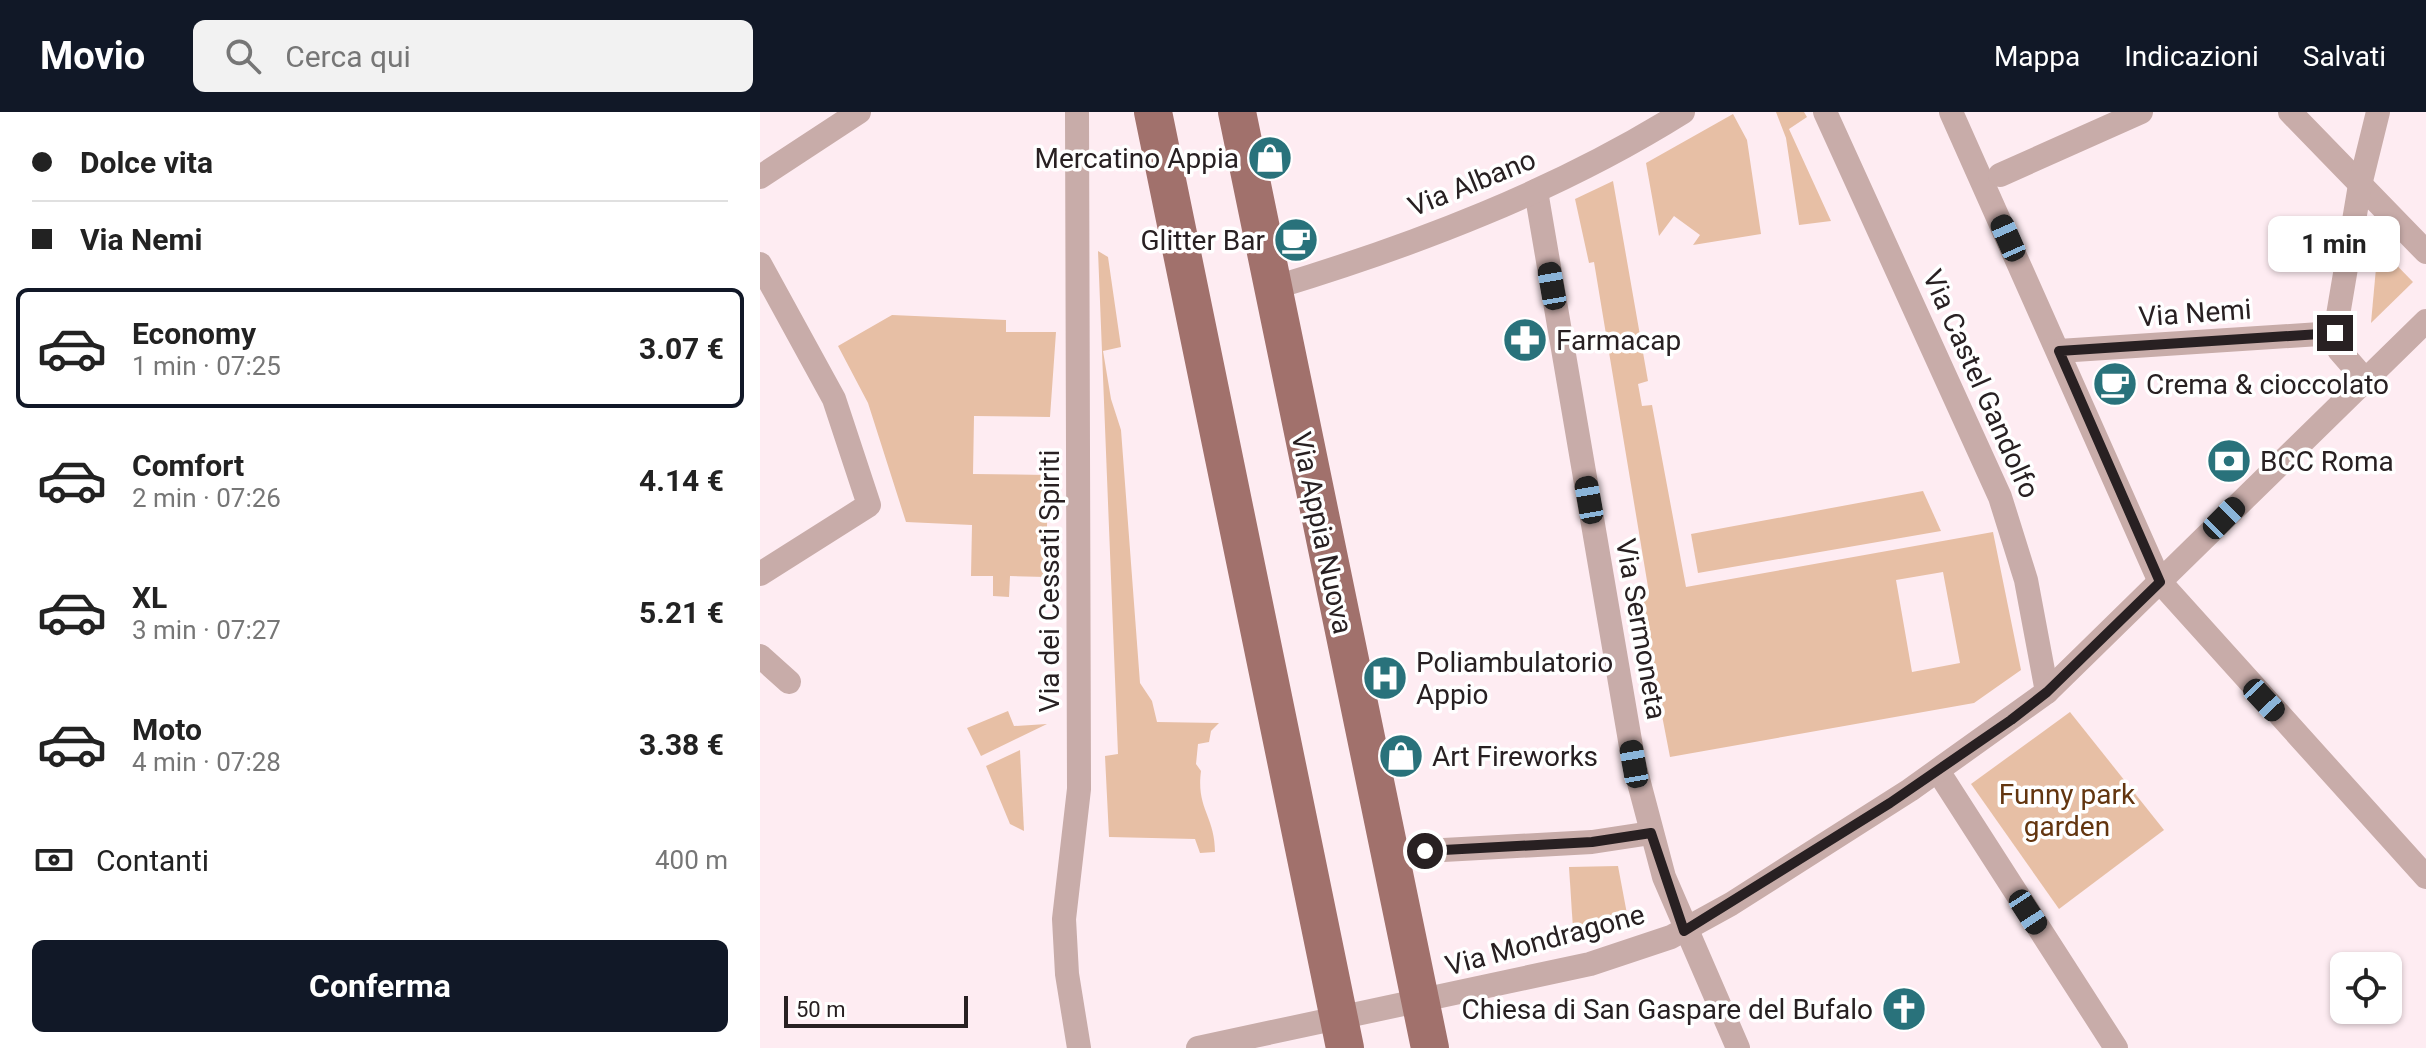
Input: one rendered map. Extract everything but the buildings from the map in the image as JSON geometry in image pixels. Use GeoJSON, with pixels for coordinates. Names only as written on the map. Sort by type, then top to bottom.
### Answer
{"type":"FeatureCollection","features":[{"type":"Feature","properties":{"kind":"main road"},"geometry":{"type":"LineString","coordinates":[[1153,112],[1277,701],[1342,1033]]}},
{"type":"Feature","properties":{"kind":"main road","name":"Via Appia Nuova"},"geometry":{"type":"LineString","coordinates":[[1237,112],[1430,1048]]}},
{"type":"Feature","properties":{"kind":"street"},"geometry":{"type":"LineString","coordinates":[[760,177],[859,112]]}},
{"type":"Feature","properties":{"kind":"street","name":"Via dei Cessati Spiriti"},"geometry":{"type":"LineString","coordinates":[[1077,112],[1080,735],[1077,816],[1064,919],[1067,974],[1079,1048]]}},
{"type":"Feature","properties":{"kind":"street","name":"Via Castel Gandolfo"},"geometry":{"type":"LineString","coordinates":[[1825,112],[2000,497],[2026,580],[2047,692]]}},
{"type":"Feature","properties":{"kind":"street"},"geometry":{"type":"LineString","coordinates":[[1951,112],[2160,582],[2426,877]]}},
{"type":"Feature","properties":{"kind":"street"},"geometry":{"type":"LineString","coordinates":[[2000,175],[2141,112]]}},
{"type":"Feature","properties":{"kind":"street"},"geometry":{"type":"LineString","coordinates":[[2290,112],[2426,252]]}},
{"type":"Feature","properties":{"kind":"street"},"geometry":{"type":"LineString","coordinates":[[2366,381],[2339,350],[2335,333],[2360,185],[2378,112]]}},
{"type":"Feature","properties":{"kind":"street","name":"Via Albano"},"geometry":{"type":"LineString","coordinates":[[1273,288],[1363,258],[1536,191],[1667,116]]}},
{"type":"Feature","properties":{"kind":"street","name":"Via Sermoneta"},"geometry":{"type":"LineString","coordinates":[[1536,191],[1631,748],[1651,833],[1684,931],[1738,1048]]}},
{"type":"Feature","properties":{"kind":"street"},"geometry":{"type":"LineString","coordinates":[[760,264],[834,399],[869,505],[760,574]]}},
{"type":"Feature","properties":{"kind":"street","name":"Via Mondragone"},"geometry":{"type":"LineString","coordinates":[[1198,1048],[1342,1033],[1420,1002],[1590,964],[1684,931],[1938,771],[2047,692],[2426,321]]}},
{"type":"Feature","properties":{"kind":"street","name":"Via Nemi"},"geometry":{"type":"LineString","coordinates":[[2059,351],[2335,333]]}},
{"type":"Feature","properties":{"kind":"street"},"geometry":{"type":"LineString","coordinates":[[760,656],[789,682]]}},
{"type":"Feature","properties":{"kind":"street"},"geometry":{"type":"LineString","coordinates":[[1938,771],[2116,1048]]}},
{"type":"Feature","properties":{"kind":"street"},"geometry":{"type":"LineString","coordinates":[[1425,851],[1592,842],[1651,833]]}},
{"type":"Feature","properties":{"kind":"green space"},"geometry":{"type":"Polygon","coordinates":[[[1776,112],[1804,112],[1807,117],[1789,129],[1831,221],[1799,225],[1786,138],[1776,112]]]}},
{"type":"Feature","properties":{"kind":"green space"},"geometry":{"type":"Polygon","coordinates":[[[1733,114],[1747,140],[1761,234],[1693,245],[1700,235],[1674,216],[1659,236],[1646,163],[1733,114]]]}},
{"type":"Feature","properties":{"kind":"green space"},"geometry":{"type":"Polygon","coordinates":[[[1613,181],[1648,381],[1638,384],[1642,406],[1652,405],[1686,587],[1993,532],[2021,670],[1974,703],[1670,757],[1639,596],[1649,593],[1594,262],[1589,263],[1575,199],[1613,181]],[[1943,572],[1896,580],[1912,672],[1960,663],[1943,572]]]}},
{"type":"Feature","properties":{"kind":"green space"},"geometry":{"type":"Polygon","coordinates":[[[2378,246],[2413,282],[2371,323],[2378,246]]]}},
{"type":"Feature","properties":{"kind":"green space"},"geometry":{"type":"Polygon","coordinates":[[[1098,251],[1108,257],[1121,347],[1103,351],[1111,399],[1121,430],[1140,683],[1152,701],[1157,722],[1219,723],[1211,731],[1209,742],[1198,744],[1196,764],[1201,771],[1201,795],[1215,852],[1200,853],[1195,839],[1109,837],[1105,756],[1118,754],[1098,251]]]}},
{"type":"Feature","properties":{"kind":"green space"},"geometry":{"type":"Polygon","coordinates":[[[892,315],[1006,320],[1006,332],[1056,332],[1050,417],[974,416],[973,474],[1048,475],[1046,577],[1010,576],[1009,597],[993,596],[993,576],[971,576],[972,525],[906,522],[868,403],[838,346],[892,315]]]}},
{"type":"Feature","properties":{"kind":"green space"},"geometry":{"type":"Polygon","coordinates":[[[1923,491],[1941,531],[1698,573],[1691,534],[1923,491]]]}},
{"type":"Feature","properties":{"kind":"green space"},"geometry":{"type":"Polygon","coordinates":[[[1008,711],[1014,726],[1047,724],[981,756],[967,728],[1008,711]]]}},
{"type":"Feature","properties":{"kind":"green space","name":"Funny park garden"},"geometry":{"type":"Polygon","coordinates":[[[2070,712],[2164,830],[2059,909],[1971,784],[2070,712]]]}},
{"type":"Feature","properties":{"kind":"green space"},"geometry":{"type":"Polygon","coordinates":[[[1020,750],[1024,831],[1010,824],[986,766],[1020,750]]]}},
{"type":"Feature","properties":{"kind":"green space"},"geometry":{"type":"Polygon","coordinates":[[[1618,866],[1627,914],[1573,929],[1569,867],[1618,866]]]}},
{"type":"Feature","properties":{"kind":"place","name":"Mercatino Appia"},"geometry":{"type":"Point","coordinates":[1270,158]}},
{"type":"Feature","properties":{"kind":"place","name":"Glitter Bar"},"geometry":{"type":"Point","coordinates":[1296,240]}},
{"type":"Feature","properties":{"kind":"place","name":"Farmacap"},"geometry":{"type":"Point","coordinates":[1525,340]}},
{"type":"Feature","properties":{"kind":"place","name":"Crema & cioccolato"},"geometry":{"type":"Point","coordinates":[2115,384]}},
{"type":"Feature","properties":{"kind":"place","name":"BCC Roma"},"geometry":{"type":"Point","coordinates":[2229,461]}},
{"type":"Feature","properties":{"kind":"place","name":"Poliambulatorio Appio"},"geometry":{"type":"Point","coordinates":[1385,678]}},
{"type":"Feature","properties":{"kind":"place","name":"Art Fireworks"},"geometry":{"type":"Point","coordinates":[1401,756]}},
{"type":"Feature","properties":{"kind":"place","name":"Chiesa di San Gaspare del Bufalo"},"geometry":{"type":"Point","coordinates":[1904,1009]}},
{"type":"Feature","properties":{"kind":"route"},"geometry":{"type":"LineString","coordinates":[[1425,851],[1592,842],[1651,833],[1684,931],[1890,803],[2011,720],[2047,692],[2160,582],[2059,351],[2335,333]]}}]}
